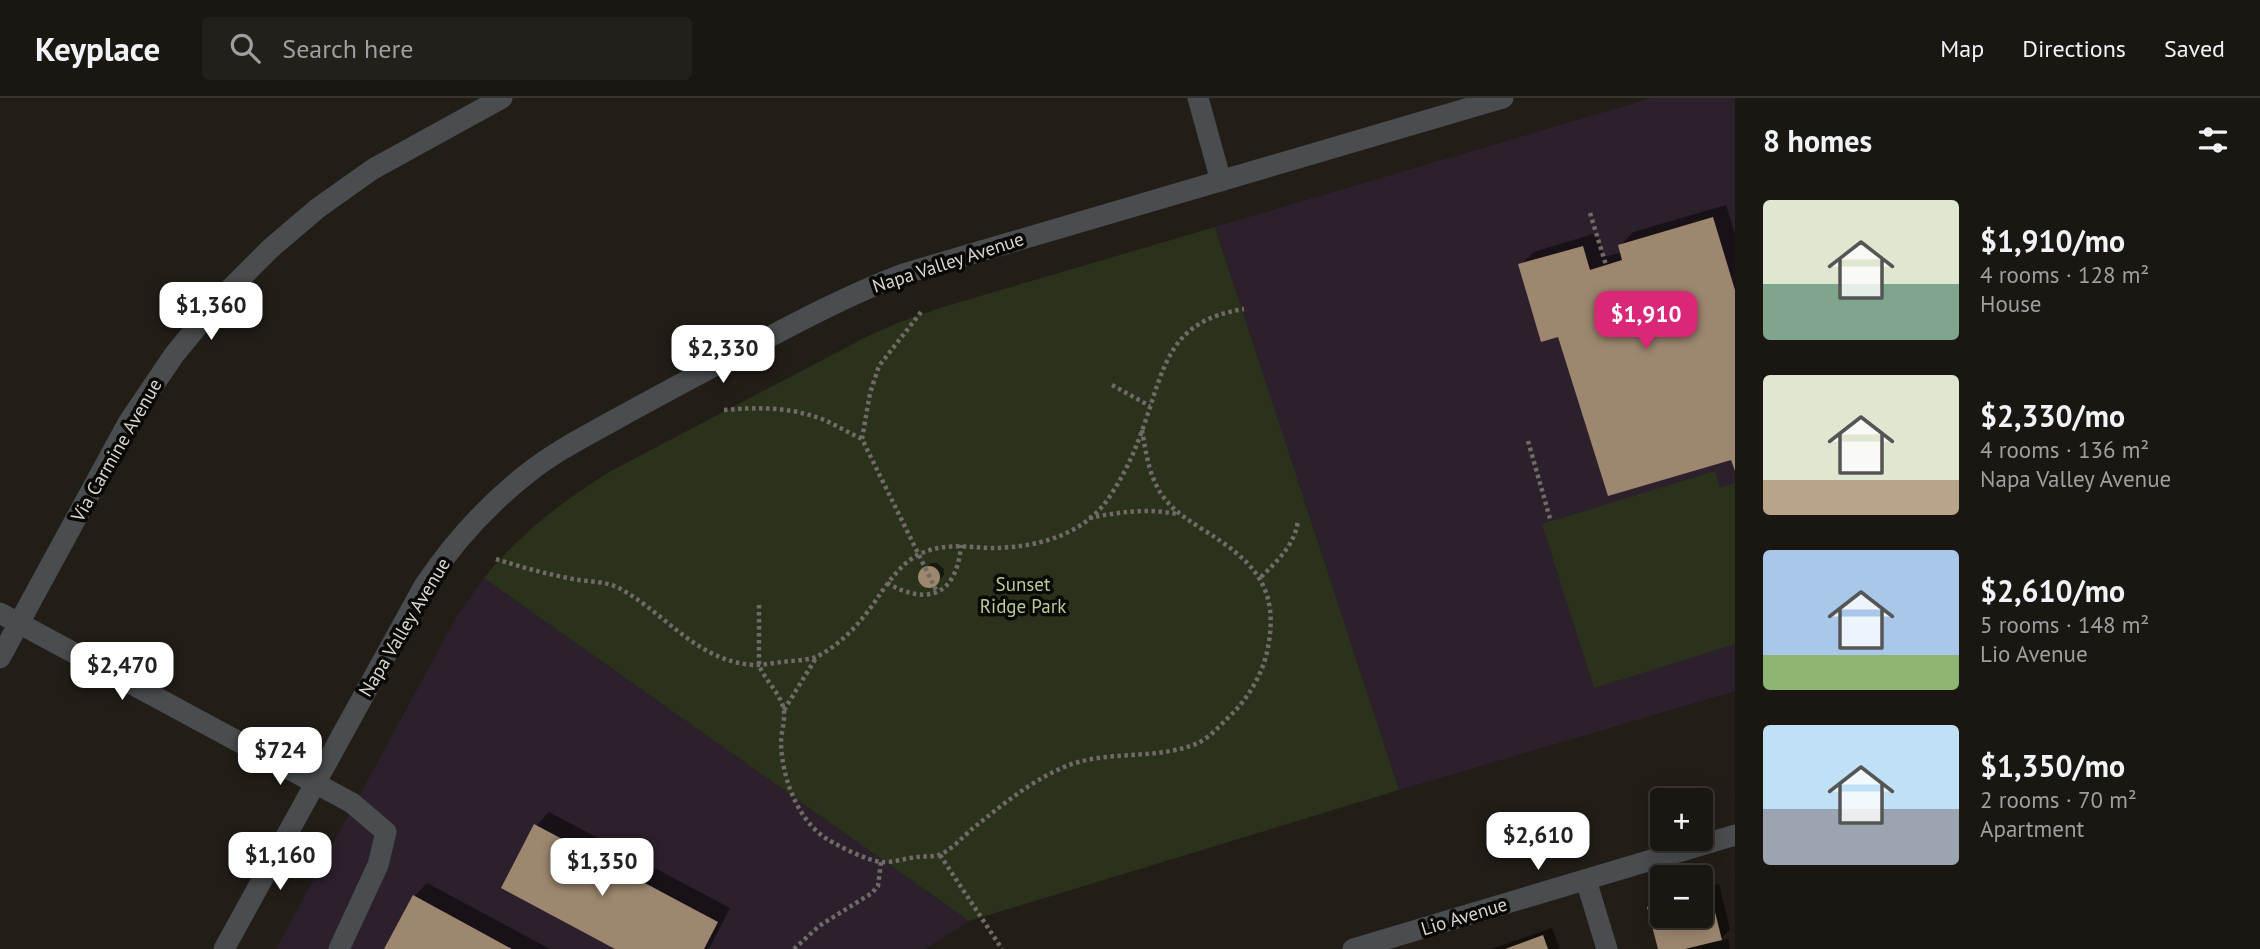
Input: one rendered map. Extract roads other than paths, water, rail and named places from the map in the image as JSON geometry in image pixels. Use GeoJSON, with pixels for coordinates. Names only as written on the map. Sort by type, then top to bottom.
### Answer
{"type":"FeatureCollection","features":[{"type":"Feature","properties":{"kind":"street","name":"Via Carmine Avenue"},"geometry":{"type":"LineString","coordinates":[[0,659],[128,423],[174,355],[218,301],[271,248],[318,208],[373,169],[502,98]]}},
{"type":"Feature","properties":{"kind":"street"},"geometry":{"type":"LineString","coordinates":[[1198,98],[1221,181]]}},
{"type":"Feature","properties":{"kind":"street","name":"Napa Valley Avenue"},"geometry":{"type":"LineString","coordinates":[[224,949],[424,586],[472,524],[527,473],[553,455],[657,396],[865,288],[939,262],[1503,98]]}},
{"type":"Feature","properties":{"kind":"street"},"geometry":{"type":"LineString","coordinates":[[0,613],[316,782],[352,803],[386,831],[378,865],[339,949]]}},
{"type":"Feature","properties":{"kind":"street","name":"Lio Avenue"},"geometry":{"type":"LineString","coordinates":[[1353,949],[1735,835]]}},
{"type":"Feature","properties":{"kind":"street"},"geometry":{"type":"LineString","coordinates":[[1586,880],[1606,949]]}},
{"type":"Feature","properties":{"kind":"park label","name":"Sunset Ridge Park"},"geometry":{"type":"Point","coordinates":[1023,595]}}]}
